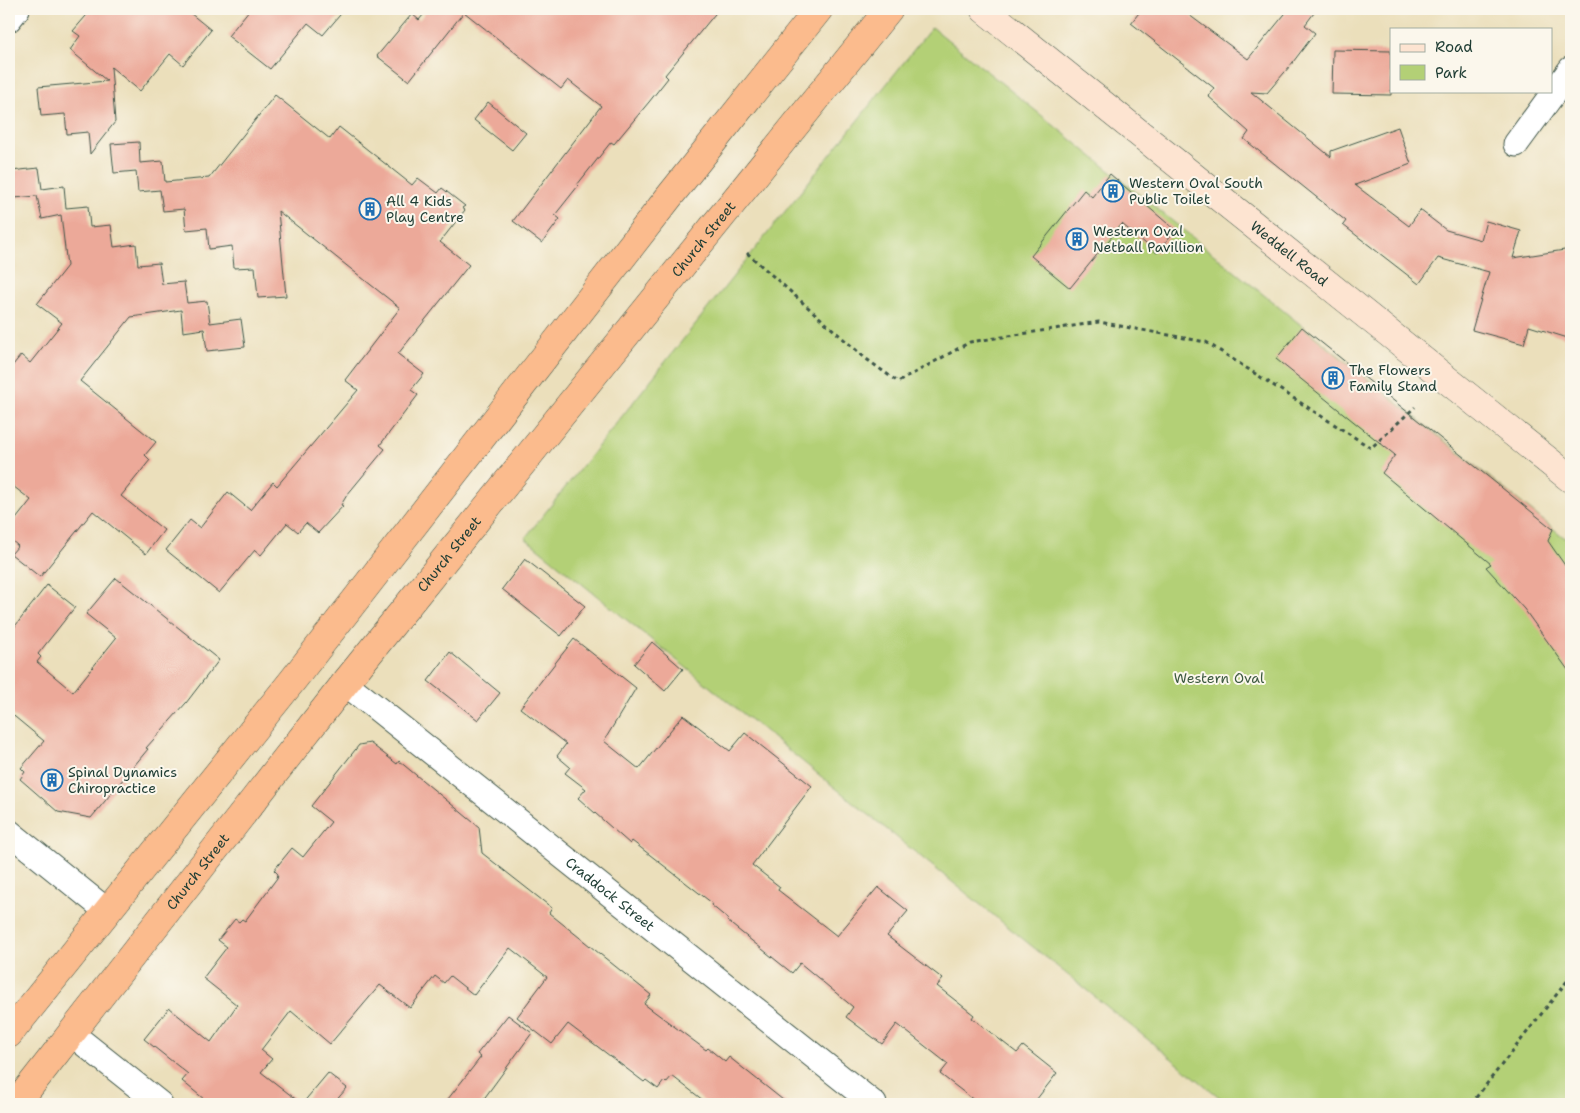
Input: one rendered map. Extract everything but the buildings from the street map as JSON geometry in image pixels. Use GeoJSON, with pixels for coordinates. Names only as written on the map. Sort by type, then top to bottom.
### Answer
{"type":"FeatureCollection","features":[{"type":"Feature","properties":{"kind":"highway"},"geometry":{"type":"LineString","coordinates":[[9,1034],[293,680],[669,197],[819,9]]}},
{"type":"Feature","properties":{"kind":"highway","name":"Church Street"},"geometry":{"type":"LineString","coordinates":[[16,1104],[346,683],[889,9]]}},
{"type":"Feature","properties":{"kind":"street"},"geometry":{"type":"LineString","coordinates":[[9,19],[17,9]]}},
{"type":"Feature","properties":{"kind":"street","name":"Weddell Road"},"geometry":{"type":"LineString","coordinates":[[984,9],[1571,479]]}},
{"type":"Feature","properties":{"kind":"street"},"geometry":{"type":"LineString","coordinates":[[1516,144],[1571,70]]}},
{"type":"Feature","properties":{"kind":"street","name":"Craddock Street"},"geometry":{"type":"LineString","coordinates":[[346,683],[874,1104]]}},
{"type":"Feature","properties":{"kind":"street"},"geometry":{"type":"LineString","coordinates":[[9,832],[107,911]]}},
{"type":"Feature","properties":{"kind":"street"},"geometry":{"type":"LineString","coordinates":[[72,1034],[160,1104]]}},
{"type":"Feature","properties":{"kind":"path"},"geometry":{"type":"LineString","coordinates":[[747,253],[865,358],[898,382],[970,342],[1099,322],[1206,342],[1371,448],[1415,407]]}},
{"type":"Feature","properties":{"kind":"path"},"geometry":{"type":"LineString","coordinates":[[1471,1104],[1571,976]]}},
{"type":"Feature","properties":{"kind":"green space","name":"Western Oval"},"geometry":{"type":"Polygon","coordinates":[[[932,27],[1571,543],[1571,1104],[1228,1104],[525,538],[932,27]]]}},
{"type":"Feature","properties":{"kind":"place","name":"Western Oval South Public Toilet"},"geometry":{"type":"Point","coordinates":[1113,191]}},
{"type":"Feature","properties":{"kind":"place","name":"All 4 Kids Play Centre"},"geometry":{"type":"Point","coordinates":[370,209]}},
{"type":"Feature","properties":{"kind":"place","name":"Western Oval Netball Pavillion"},"geometry":{"type":"Point","coordinates":[1077,239]}},
{"type":"Feature","properties":{"kind":"place","name":"The Flowers Family Stand"},"geometry":{"type":"Point","coordinates":[1333,378]}},
{"type":"Feature","properties":{"kind":"place","name":"Spinal Dynamics Chiropractice"},"geometry":{"type":"Point","coordinates":[52,780]}}]}
